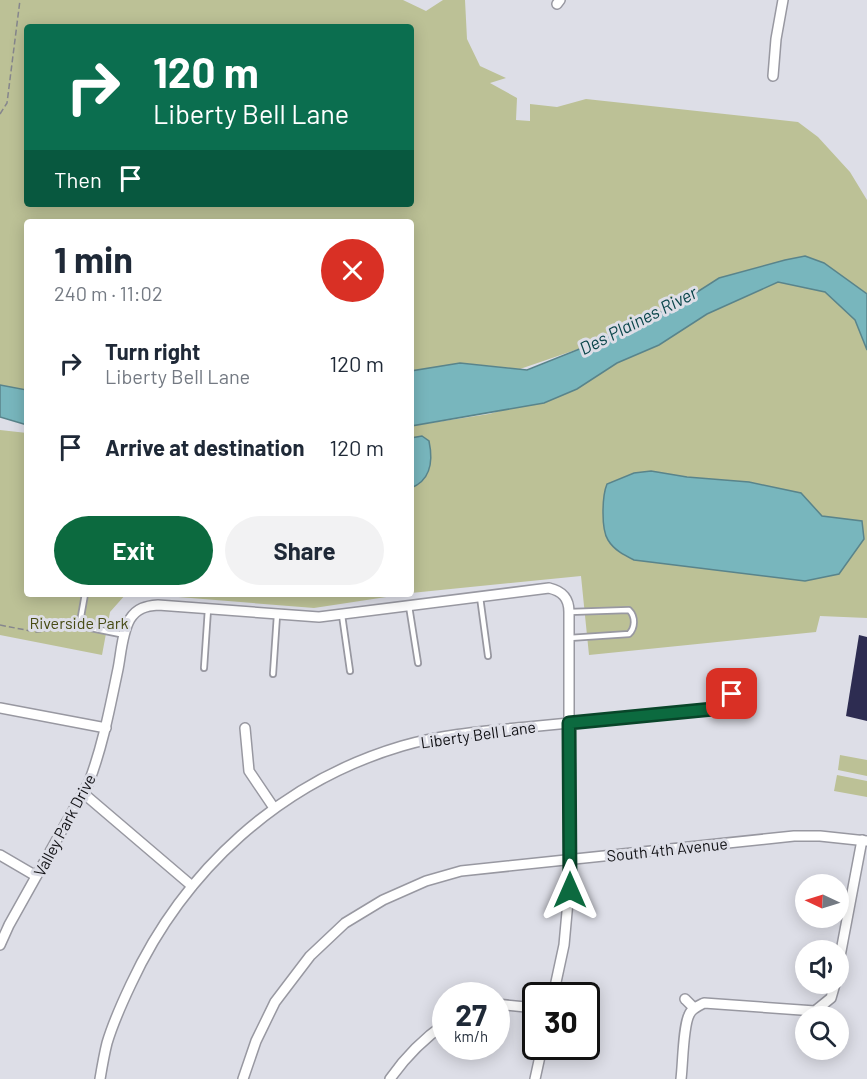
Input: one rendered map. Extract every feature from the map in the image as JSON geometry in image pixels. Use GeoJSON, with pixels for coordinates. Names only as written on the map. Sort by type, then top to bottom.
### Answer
{"type":"FeatureCollection","features":[{"type":"Feature","properties":{"kind":"street"},"geometry":{"type":"LineString","coordinates":[[773,76],[776,39],[783,0]]}},
{"type":"Feature","properties":{"kind":"street"},"geometry":{"type":"LineString","coordinates":[[126,632],[135,612],[145,606],[158,605],[319,617],[549,588],[557,590],[566,598],[569,612],[570,890],[564,945],[556,982]]}},
{"type":"Feature","properties":{"kind":"street","name":"Valley Park Drive"},"geometry":{"type":"LineString","coordinates":[[0,945],[83,793],[98,759],[126,632]]}},
{"type":"Feature","properties":{"kind":"street","name":"Liberty Bell Lane"},"geometry":{"type":"LineString","coordinates":[[100,1079],[107,1044],[120,1007],[140,964],[159,932],[208,866],[274,808],[349,765],[402,746],[448,735],[713,709],[732,694]]}},
{"type":"Feature","properties":{"kind":"street"},"geometry":{"type":"LineString","coordinates":[[0,708],[106,728]]}},
{"type":"Feature","properties":{"kind":"street"},"geometry":{"type":"LineString","coordinates":[[245,728],[249,771],[274,808]]}},
{"type":"Feature","properties":{"kind":"street"},"geometry":{"type":"LineString","coordinates":[[83,793],[192,886]]}},
{"type":"Feature","properties":{"kind":"street","name":"South 4th Avenue"},"geometry":{"type":"LineString","coordinates":[[243,1079],[256,1041],[275,1002],[310,956],[345,923],[383,900],[435,878],[461,871],[794,836],[864,840]]}},
{"type":"Feature","properties":{"kind":"street"},"geometry":{"type":"LineString","coordinates":[[844,940],[864,840]]}},
{"type":"Feature","properties":{"kind":"street"},"geometry":{"type":"LineString","coordinates":[[0,855],[36,876]]}},
{"type":"Feature","properties":{"kind":"street"},"geometry":{"type":"LineString","coordinates":[[681,1079],[687,1022],[689,1013],[694,1008],[704,1003],[815,1011],[824,1005],[832,994]]}},
{"type":"Feature","properties":{"kind":"street"},"geometry":{"type":"LineString","coordinates":[[686,999],[694,1008]]}},
{"type":"Feature","properties":{"kind":"street"},"geometry":{"type":"LineString","coordinates":[[390,1079],[405,1057],[432,1034]]}},
{"type":"Feature","properties":{"kind":"street"},"geometry":{"type":"LineString","coordinates":[[535,1079],[539,1060]]}},
{"type":"Feature","properties":{"kind":"lane"},"geometry":{"type":"LineString","coordinates":[[480,596],[488,656]]}},
{"type":"Feature","properties":{"kind":"lane"},"geometry":{"type":"LineString","coordinates":[[84,597],[81,626],[126,632]]}},
{"type":"Feature","properties":{"kind":"lane"},"geometry":{"type":"LineString","coordinates":[[409,604],[418,663]]}},
{"type":"Feature","properties":{"kind":"lane"},"geometry":{"type":"LineString","coordinates":[[204,668],[208,609]]}},
{"type":"Feature","properties":{"kind":"lane"},"geometry":{"type":"LineString","coordinates":[[569,612],[629,610],[634,620],[633,629],[629,634],[569,638]]}},
{"type":"Feature","properties":{"kind":"lane"},"geometry":{"type":"LineString","coordinates":[[342,613],[350,671]]}},
{"type":"Feature","properties":{"kind":"lane"},"geometry":{"type":"LineString","coordinates":[[273,674],[277,615]]}},
{"type":"Feature","properties":{"kind":"path"},"geometry":{"type":"LineString","coordinates":[[0,114],[7,103],[20,0]]}},
{"type":"Feature","properties":{"kind":"path"},"geometry":{"type":"LineString","coordinates":[[0,625],[36,632],[51,632],[81,626]]}},
{"type":"Feature","properties":{"kind":"green space"},"geometry":{"type":"Polygon","coordinates":[[[0,0],[403,0],[426,11],[443,0],[465,0],[467,39],[480,66],[506,78],[490,83],[517,98],[516,120],[530,121],[530,104],[557,107],[586,99],[798,122],[818,137],[850,172],[867,200],[867,294],[824,263],[805,256],[785,260],[719,278],[680,303],[587,346],[520,369],[461,363],[414,371],[414,219],[24,219],[24,389],[0,385],[0,0]]]}},
{"type":"Feature","properties":{"kind":"green space"},"geometry":{"type":"Polygon","coordinates":[[[778,282],[825,292],[855,320],[867,350],[867,618],[820,616],[816,632],[589,655],[581,576],[414,593],[414,426],[489,414],[577,389],[617,363],[659,345],[707,314],[778,282]]]}},
{"type":"Feature","properties":{"kind":"green space","name":"Riverside Park"},"geometry":{"type":"Polygon","coordinates":[[[0,430],[24,433],[24,597],[123,597],[110,612],[102,655],[0,635],[0,430]]]}},
{"type":"Feature","properties":{"kind":"green space"},"geometry":{"type":"Polygon","coordinates":[[[178,597],[386,597],[314,608],[178,597]]]}},
{"type":"Feature","properties":{"kind":"green space"},"geometry":{"type":"Polygon","coordinates":[[[840,755],[867,760],[867,776],[838,770],[840,755]]]}},
{"type":"Feature","properties":{"kind":"green space"},"geometry":{"type":"Polygon","coordinates":[[[837,775],[867,781],[867,797],[834,791],[837,775]]]}},
{"type":"Feature","properties":{"kind":"water"},"geometry":{"type":"Polygon","coordinates":[[[805,256],[824,263],[867,294],[867,350],[855,320],[825,292],[778,282],[707,314],[659,345],[617,363],[577,389],[544,403],[414,425],[414,371],[460,363],[527,370],[587,346],[680,303],[719,278],[805,256]]]}},
{"type":"Feature","properties":{"kind":"water"},"geometry":{"type":"Polygon","coordinates":[[[0,385],[24,389],[24,424],[0,417],[0,385]]]}},
{"type":"Feature","properties":{"kind":"water"},"geometry":{"type":"Polygon","coordinates":[[[422,436],[429,441],[431,455],[427,475],[414,486],[414,437],[422,436]]]}},
{"type":"Feature","properties":{"kind":"water"},"geometry":{"type":"Polygon","coordinates":[[[651,471],[687,477],[749,482],[801,493],[822,516],[862,521],[864,539],[839,574],[805,581],[634,560],[610,544],[606,535],[603,512],[605,489],[607,484],[634,473],[651,471]]]}},
{"type":"Feature","properties":{"kind":"building"},"geometry":{"type":"Polygon","coordinates":[[[859,635],[867,637],[867,721],[846,716],[859,635]]]}},
{"type":"Feature","properties":{"kind":"route"},"geometry":{"type":"LineString","coordinates":[[570,890],[569,723],[713,709],[732,694]]}},
{"type":"Feature","properties":{"kind":"water label","name":"Des Plaines River"},"geometry":{"type":"Point","coordinates":[638,320]}}]}
